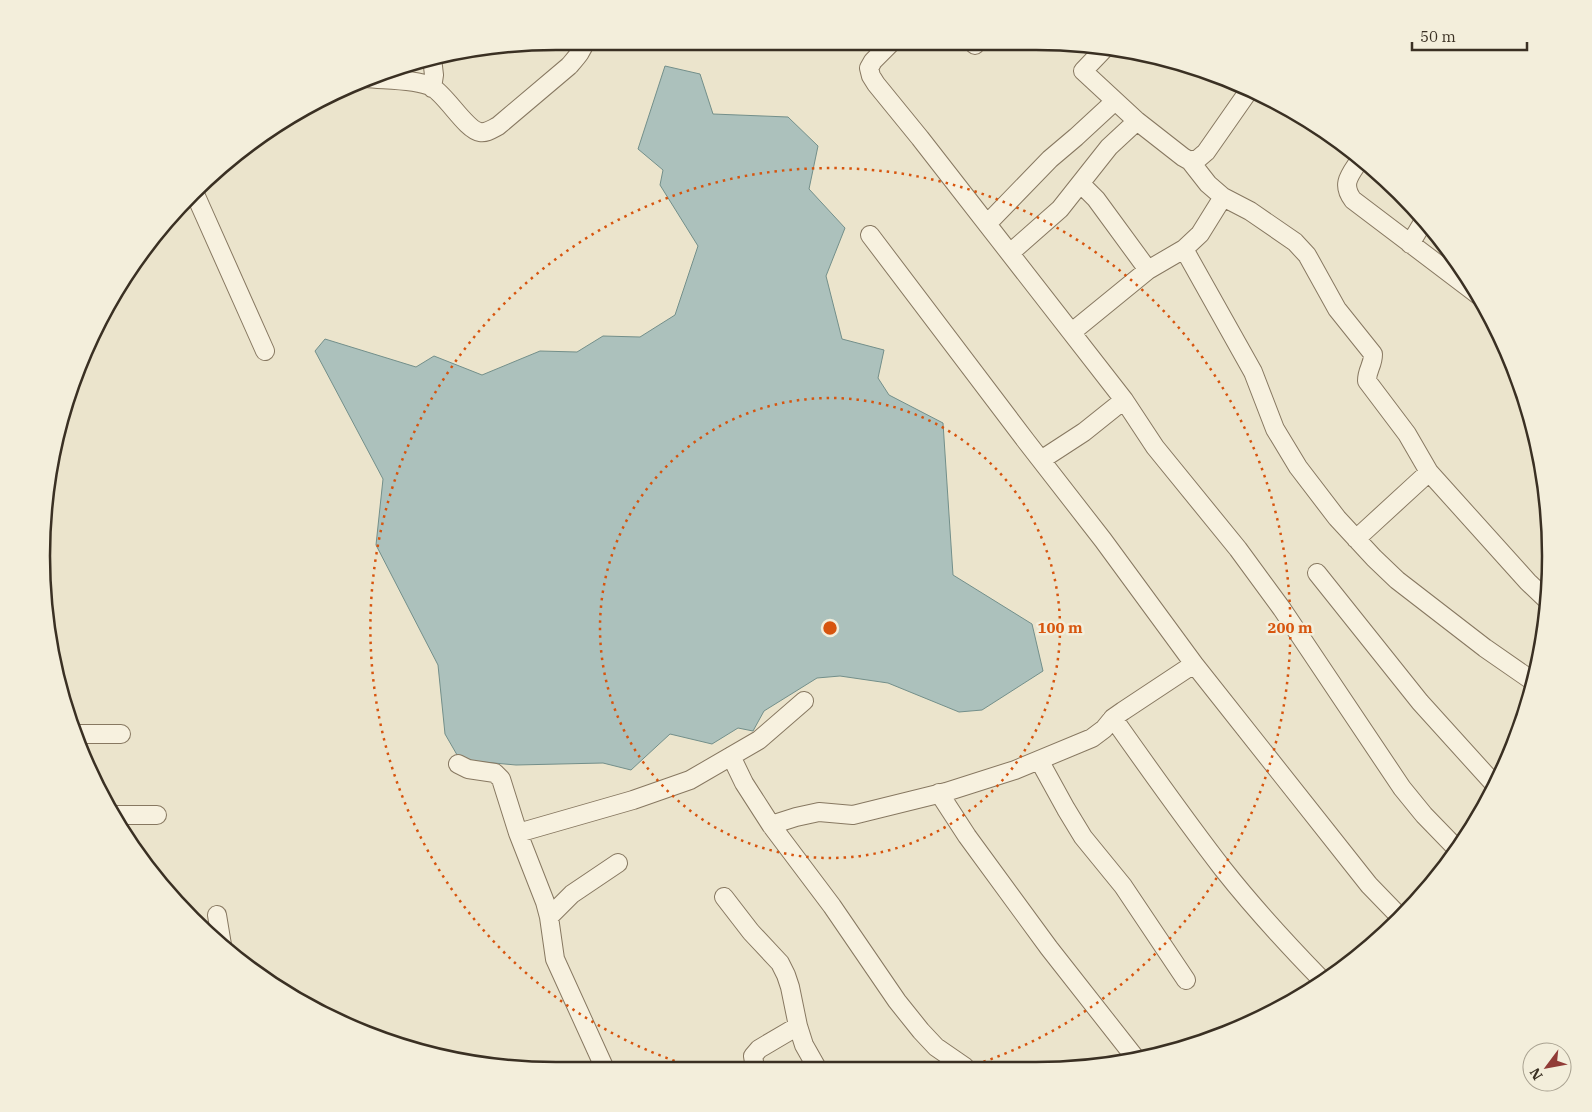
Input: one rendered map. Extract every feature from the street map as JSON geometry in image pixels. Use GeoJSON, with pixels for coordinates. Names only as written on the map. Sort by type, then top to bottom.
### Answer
{"type":"FeatureCollection","features":[{"type":"Feature","properties":{"kind":"street"},"geometry":{"type":"LineString","coordinates":[[386,80],[418,83],[432,88],[443,97],[470,127],[478,132],[486,133],[498,126],[570,66],[582,50]]}},
{"type":"Feature","properties":{"kind":"street"},"geometry":{"type":"LineString","coordinates":[[884,50],[869,68],[871,76],[1072,332],[1124,400],[1155,446],[1238,548],[1282,609],[1402,788],[1424,815],[1452,844]]}},
{"type":"Feature","properties":{"kind":"street"},"geometry":{"type":"LineString","coordinates":[[1099,54],[1083,71],[1137,120],[1183,158],[1190,161],[1208,184],[1223,197],[1250,212],[1295,242],[1307,255],[1337,309],[1373,354],[1373,363],[1367,373],[1367,381],[1407,434],[1429,472],[1541,594]]}},
{"type":"Feature","properties":{"kind":"street"},"geometry":{"type":"LineString","coordinates":[[432,88],[434,75],[433,65]]}},
{"type":"Feature","properties":{"kind":"street"},"geometry":{"type":"LineString","coordinates":[[1190,161],[1206,152],[1245,96]]}},
{"type":"Feature","properties":{"kind":"street"},"geometry":{"type":"LineString","coordinates":[[987,224],[1050,159],[1076,138],[1115,100]]}},
{"type":"Feature","properties":{"kind":"street"},"geometry":{"type":"LineString","coordinates":[[1010,252],[1060,209],[1082,184],[1109,147],[1137,120]]}},
{"type":"Feature","properties":{"kind":"street"},"geometry":{"type":"LineString","coordinates":[[1356,165],[1346,185],[1353,200],[1462,282]]}},
{"type":"Feature","properties":{"kind":"street"},"geometry":{"type":"LineString","coordinates":[[1082,184],[1096,199],[1148,270]]}},
{"type":"Feature","properties":{"kind":"street"},"geometry":{"type":"LineString","coordinates":[[1072,332],[1148,270],[1184,249],[1200,234],[1223,197]]}},
{"type":"Feature","properties":{"kind":"street"},"geometry":{"type":"LineString","coordinates":[[197,199],[265,351]]}},
{"type":"Feature","properties":{"kind":"street"},"geometry":{"type":"LineString","coordinates":[[1410,244],[1420,227]]}},
{"type":"Feature","properties":{"kind":"street"},"geometry":{"type":"LineString","coordinates":[[870,235],[1103,540],[1194,664],[1369,885],[1396,912]]}},
{"type":"Feature","properties":{"kind":"street"},"geometry":{"type":"LineString","coordinates":[[1184,249],[1253,372],[1275,429],[1298,467],[1337,518],[1397,580],[1485,648],[1527,677]]}},
{"type":"Feature","properties":{"kind":"street"},"geometry":{"type":"LineString","coordinates":[[1041,460],[1084,432],[1124,400]]}},
{"type":"Feature","properties":{"kind":"street"},"geometry":{"type":"LineString","coordinates":[[1356,539],[1429,472]]}},
{"type":"Feature","properties":{"kind":"street"},"geometry":{"type":"LineString","coordinates":[[1317,574],[1420,702],[1490,780]]}},
{"type":"Feature","properties":{"kind":"street"},"geometry":{"type":"LineString","coordinates":[[771,825],[819,812],[852,815],[939,793],[1015,770],[1092,738],[1114,718],[1194,664]]}},
{"type":"Feature","properties":{"kind":"street"},"geometry":{"type":"LineString","coordinates":[[518,833],[632,800],[690,780],[759,740],[804,701]]}},
{"type":"Feature","properties":{"kind":"street"},"geometry":{"type":"LineString","coordinates":[[1114,718],[1154,776],[1223,869],[1318,976]]}},
{"type":"Feature","properties":{"kind":"street"},"geometry":{"type":"LineString","coordinates":[[83,734],[121,734]]}},
{"type":"Feature","properties":{"kind":"street"},"geometry":{"type":"LineString","coordinates":[[731,756],[744,783],[771,825],[832,906],[897,1001],[936,1048],[957,1062]]}},
{"type":"Feature","properties":{"kind":"street"},"geometry":{"type":"LineString","coordinates":[[1039,760],[1083,837],[1123,886],[1186,980]]}},
{"type":"Feature","properties":{"kind":"street"},"geometry":{"type":"LineString","coordinates":[[458,764],[468,769],[495,773],[500,778],[518,833],[545,902],[555,960],[602,1062]]}},
{"type":"Feature","properties":{"kind":"street"},"geometry":{"type":"LineString","coordinates":[[939,793],[967,836],[1049,948],[1131,1053]]}},
{"type":"Feature","properties":{"kind":"street"},"geometry":{"type":"LineString","coordinates":[[122,815],[157,815]]}},
{"type":"Feature","properties":{"kind":"street"},"geometry":{"type":"LineString","coordinates":[[549,917],[572,894],[618,863]]}},
{"type":"Feature","properties":{"kind":"street"},"geometry":{"type":"LineString","coordinates":[[724,897],[751,932],[780,963],[790,987],[804,1045],[814,1062]]}},
{"type":"Feature","properties":{"kind":"street"},"geometry":{"type":"LineString","coordinates":[[217,914],[220,934]]}},
{"type":"Feature","properties":{"kind":"street"},"geometry":{"type":"LineString","coordinates":[[754,1062],[753,1056],[759,1049],[798,1026]]}},
{"type":"Feature","properties":{"kind":"water"},"geometry":{"type":"Polygon","coordinates":[[[665,66],[700,74],[713,114],[788,117],[818,146],[809,189],[845,228],[826,276],[842,339],[884,350],[878,378],[889,395],[943,423],[953,575],[1032,624],[1043,671],[982,710],[959,712],[888,683],[840,676],[817,678],[764,711],[753,731],[738,728],[712,744],[670,734],[631,770],[603,763],[516,765],[460,760],[445,734],[438,665],[376,545],[383,479],[315,351],[325,339],[416,367],[434,356],[482,375],[540,351],[577,352],[603,336],[640,337],[675,315],[698,246],[660,185],[663,170],[638,149],[665,66]]]}}]}
